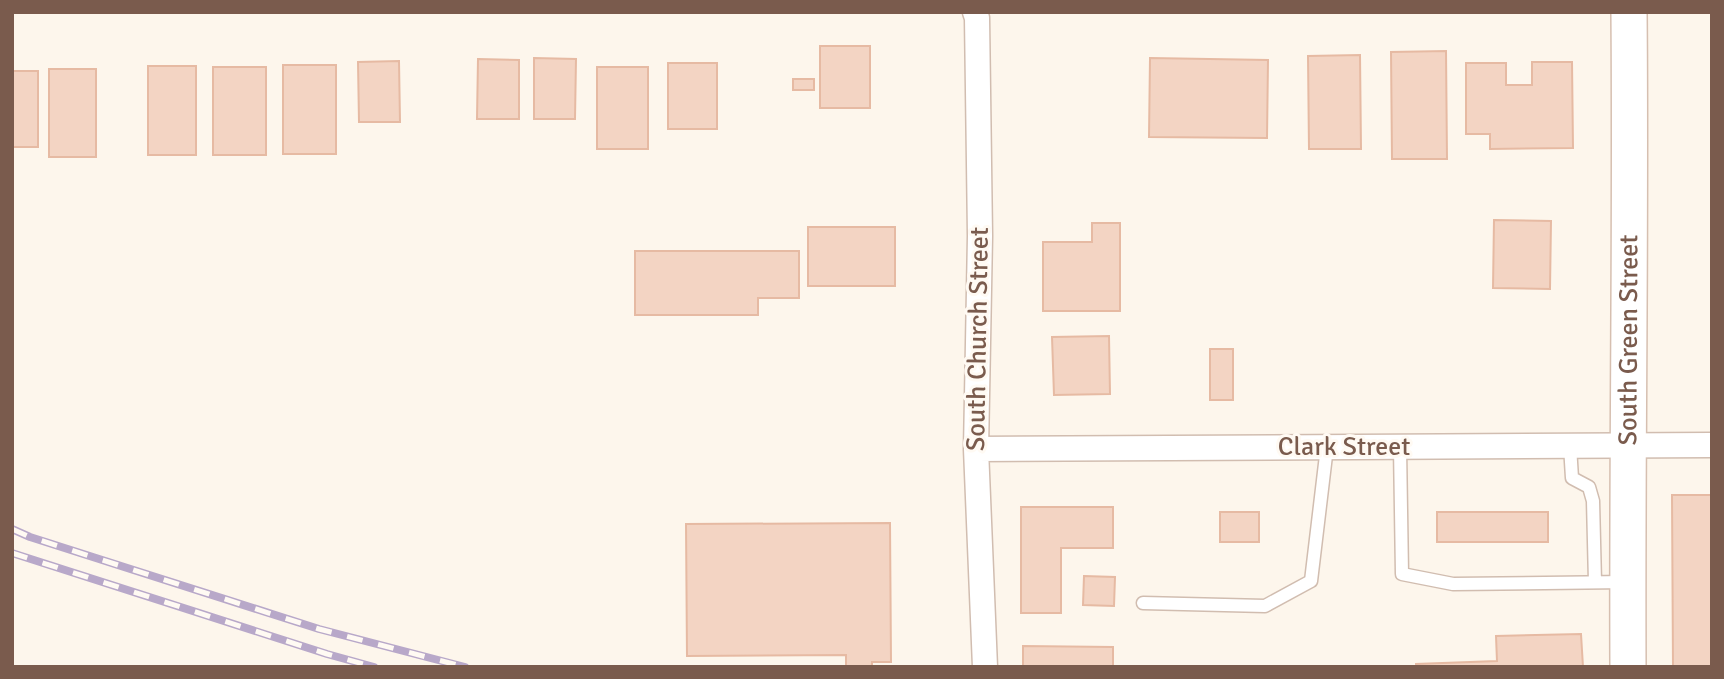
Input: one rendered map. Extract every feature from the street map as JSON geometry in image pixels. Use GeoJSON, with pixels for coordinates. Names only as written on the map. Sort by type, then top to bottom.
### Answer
{"type":"FeatureCollection","features":[{"type":"Feature","properties":{"kind":"street","name":"South Church Street"},"geometry":{"type":"LineString","coordinates":[[975,12],[980,236],[976,449],[985,667]]}},
{"type":"Feature","properties":{"kind":"street","name":"South Green Street"},"geometry":{"type":"LineString","coordinates":[[1628,667],[1611,582],[1627,446],[1631,209],[1629,12]]}},
{"type":"Feature","properties":{"kind":"street","name":"Clark Street"},"geometry":{"type":"LineString","coordinates":[[976,449],[1712,445]]}},
{"type":"Feature","properties":{"kind":"lane"},"geometry":{"type":"LineString","coordinates":[[1399,447],[1402,574],[1453,584],[1611,582],[1590,487],[1572,478],[1570,446]]}},
{"type":"Feature","properties":{"kind":"lane"},"geometry":{"type":"LineString","coordinates":[[1143,603],[1265,606],[1311,581],[1327,447]]}},
{"type":"Feature","properties":{"kind":"building"},"geometry":{"type":"Polygon","coordinates":[[[820,46],[870,46],[870,108],[820,108],[820,46]]]}},
{"type":"Feature","properties":{"kind":"building"},"geometry":{"type":"Polygon","coordinates":[[[1446,51],[1447,159],[1392,159],[1391,52],[1446,51]]]}},
{"type":"Feature","properties":{"kind":"building"},"geometry":{"type":"Polygon","coordinates":[[[1360,55],[1361,149],[1309,149],[1308,56],[1360,55]]]}},
{"type":"Feature","properties":{"kind":"building"},"geometry":{"type":"Polygon","coordinates":[[[534,58],[576,59],[575,119],[534,119],[534,58]]]}},
{"type":"Feature","properties":{"kind":"building"},"geometry":{"type":"Polygon","coordinates":[[[1150,58],[1268,60],[1267,138],[1149,137],[1150,58]]]}},
{"type":"Feature","properties":{"kind":"building"},"geometry":{"type":"Polygon","coordinates":[[[478,59],[519,60],[519,119],[477,119],[478,59]]]}},
{"type":"Feature","properties":{"kind":"building"},"geometry":{"type":"Polygon","coordinates":[[[399,61],[400,122],[359,122],[358,62],[399,61]]]}},
{"type":"Feature","properties":{"kind":"building"},"geometry":{"type":"Polygon","coordinates":[[[1532,62],[1572,62],[1573,148],[1490,149],[1490,134],[1466,134],[1466,63],[1506,63],[1506,85],[1532,85],[1532,62]]]}},
{"type":"Feature","properties":{"kind":"building"},"geometry":{"type":"Polygon","coordinates":[[[668,63],[717,63],[717,129],[668,129],[668,63]]]}},
{"type":"Feature","properties":{"kind":"building"},"geometry":{"type":"Polygon","coordinates":[[[283,65],[336,65],[336,154],[283,154],[283,65]]]}},
{"type":"Feature","properties":{"kind":"building"},"geometry":{"type":"Polygon","coordinates":[[[148,66],[196,66],[196,155],[148,155],[148,66]]]}},
{"type":"Feature","properties":{"kind":"building"},"geometry":{"type":"Polygon","coordinates":[[[213,67],[266,67],[266,155],[213,155],[213,67]]]}},
{"type":"Feature","properties":{"kind":"building"},"geometry":{"type":"Polygon","coordinates":[[[597,67],[648,67],[648,149],[597,149],[597,67]]]}},
{"type":"Feature","properties":{"kind":"building"},"geometry":{"type":"Polygon","coordinates":[[[49,69],[96,69],[96,157],[49,157],[49,69]]]}},
{"type":"Feature","properties":{"kind":"building"},"geometry":{"type":"Polygon","coordinates":[[[12,71],[38,71],[38,147],[12,147],[12,71]]]}},
{"type":"Feature","properties":{"kind":"building"},"geometry":{"type":"Polygon","coordinates":[[[793,79],[814,79],[814,90],[793,90],[793,79]]]}},
{"type":"Feature","properties":{"kind":"building"},"geometry":{"type":"Polygon","coordinates":[[[1494,220],[1551,221],[1550,289],[1493,288],[1494,220]]]}},
{"type":"Feature","properties":{"kind":"building"},"geometry":{"type":"Polygon","coordinates":[[[1092,223],[1120,223],[1120,311],[1043,311],[1043,242],[1092,242],[1092,223]]]}},
{"type":"Feature","properties":{"kind":"building"},"geometry":{"type":"Polygon","coordinates":[[[808,227],[895,227],[895,286],[808,286],[808,227]]]}},
{"type":"Feature","properties":{"kind":"building"},"geometry":{"type":"Polygon","coordinates":[[[635,251],[799,251],[799,298],[758,298],[758,315],[635,315],[635,251]]]}},
{"type":"Feature","properties":{"kind":"building"},"geometry":{"type":"Polygon","coordinates":[[[1109,336],[1110,394],[1054,395],[1052,337],[1109,336]]]}},
{"type":"Feature","properties":{"kind":"building"},"geometry":{"type":"Polygon","coordinates":[[[1210,349],[1233,349],[1233,400],[1210,400],[1210,349]]]}},
{"type":"Feature","properties":{"kind":"building"},"geometry":{"type":"Polygon","coordinates":[[[1672,495],[1712,495],[1712,667],[1673,667],[1672,495]]]}},
{"type":"Feature","properties":{"kind":"building"},"geometry":{"type":"Polygon","coordinates":[[[1021,507],[1113,507],[1113,548],[1061,548],[1061,613],[1021,613],[1021,507]]]}},
{"type":"Feature","properties":{"kind":"building"},"geometry":{"type":"Polygon","coordinates":[[[1220,512],[1259,512],[1259,542],[1220,542],[1220,512]]]}},
{"type":"Feature","properties":{"kind":"building"},"geometry":{"type":"Polygon","coordinates":[[[1437,512],[1548,512],[1548,542],[1437,542],[1437,512]]]}},
{"type":"Feature","properties":{"kind":"building"},"geometry":{"type":"Polygon","coordinates":[[[890,523],[891,662],[872,662],[872,667],[846,667],[846,655],[687,656],[686,524],[890,523]]]}},
{"type":"Feature","properties":{"kind":"building"},"geometry":{"type":"Polygon","coordinates":[[[1084,576],[1115,577],[1114,606],[1083,605],[1084,576]]]}},
{"type":"Feature","properties":{"kind":"building"},"geometry":{"type":"Polygon","coordinates":[[[1581,634],[1583,667],[1416,667],[1416,664],[1497,661],[1496,636],[1581,634]]]}},
{"type":"Feature","properties":{"kind":"building"},"geometry":{"type":"Polygon","coordinates":[[[1023,646],[1113,647],[1113,667],[1023,667],[1023,646]]]}},
{"type":"Feature","properties":{"kind":"railway"},"geometry":{"type":"LineString","coordinates":[[12,529],[319,629],[465,667]]}},
{"type":"Feature","properties":{"kind":"railway"},"geometry":{"type":"LineString","coordinates":[[12,553],[374,667]]}}]}
